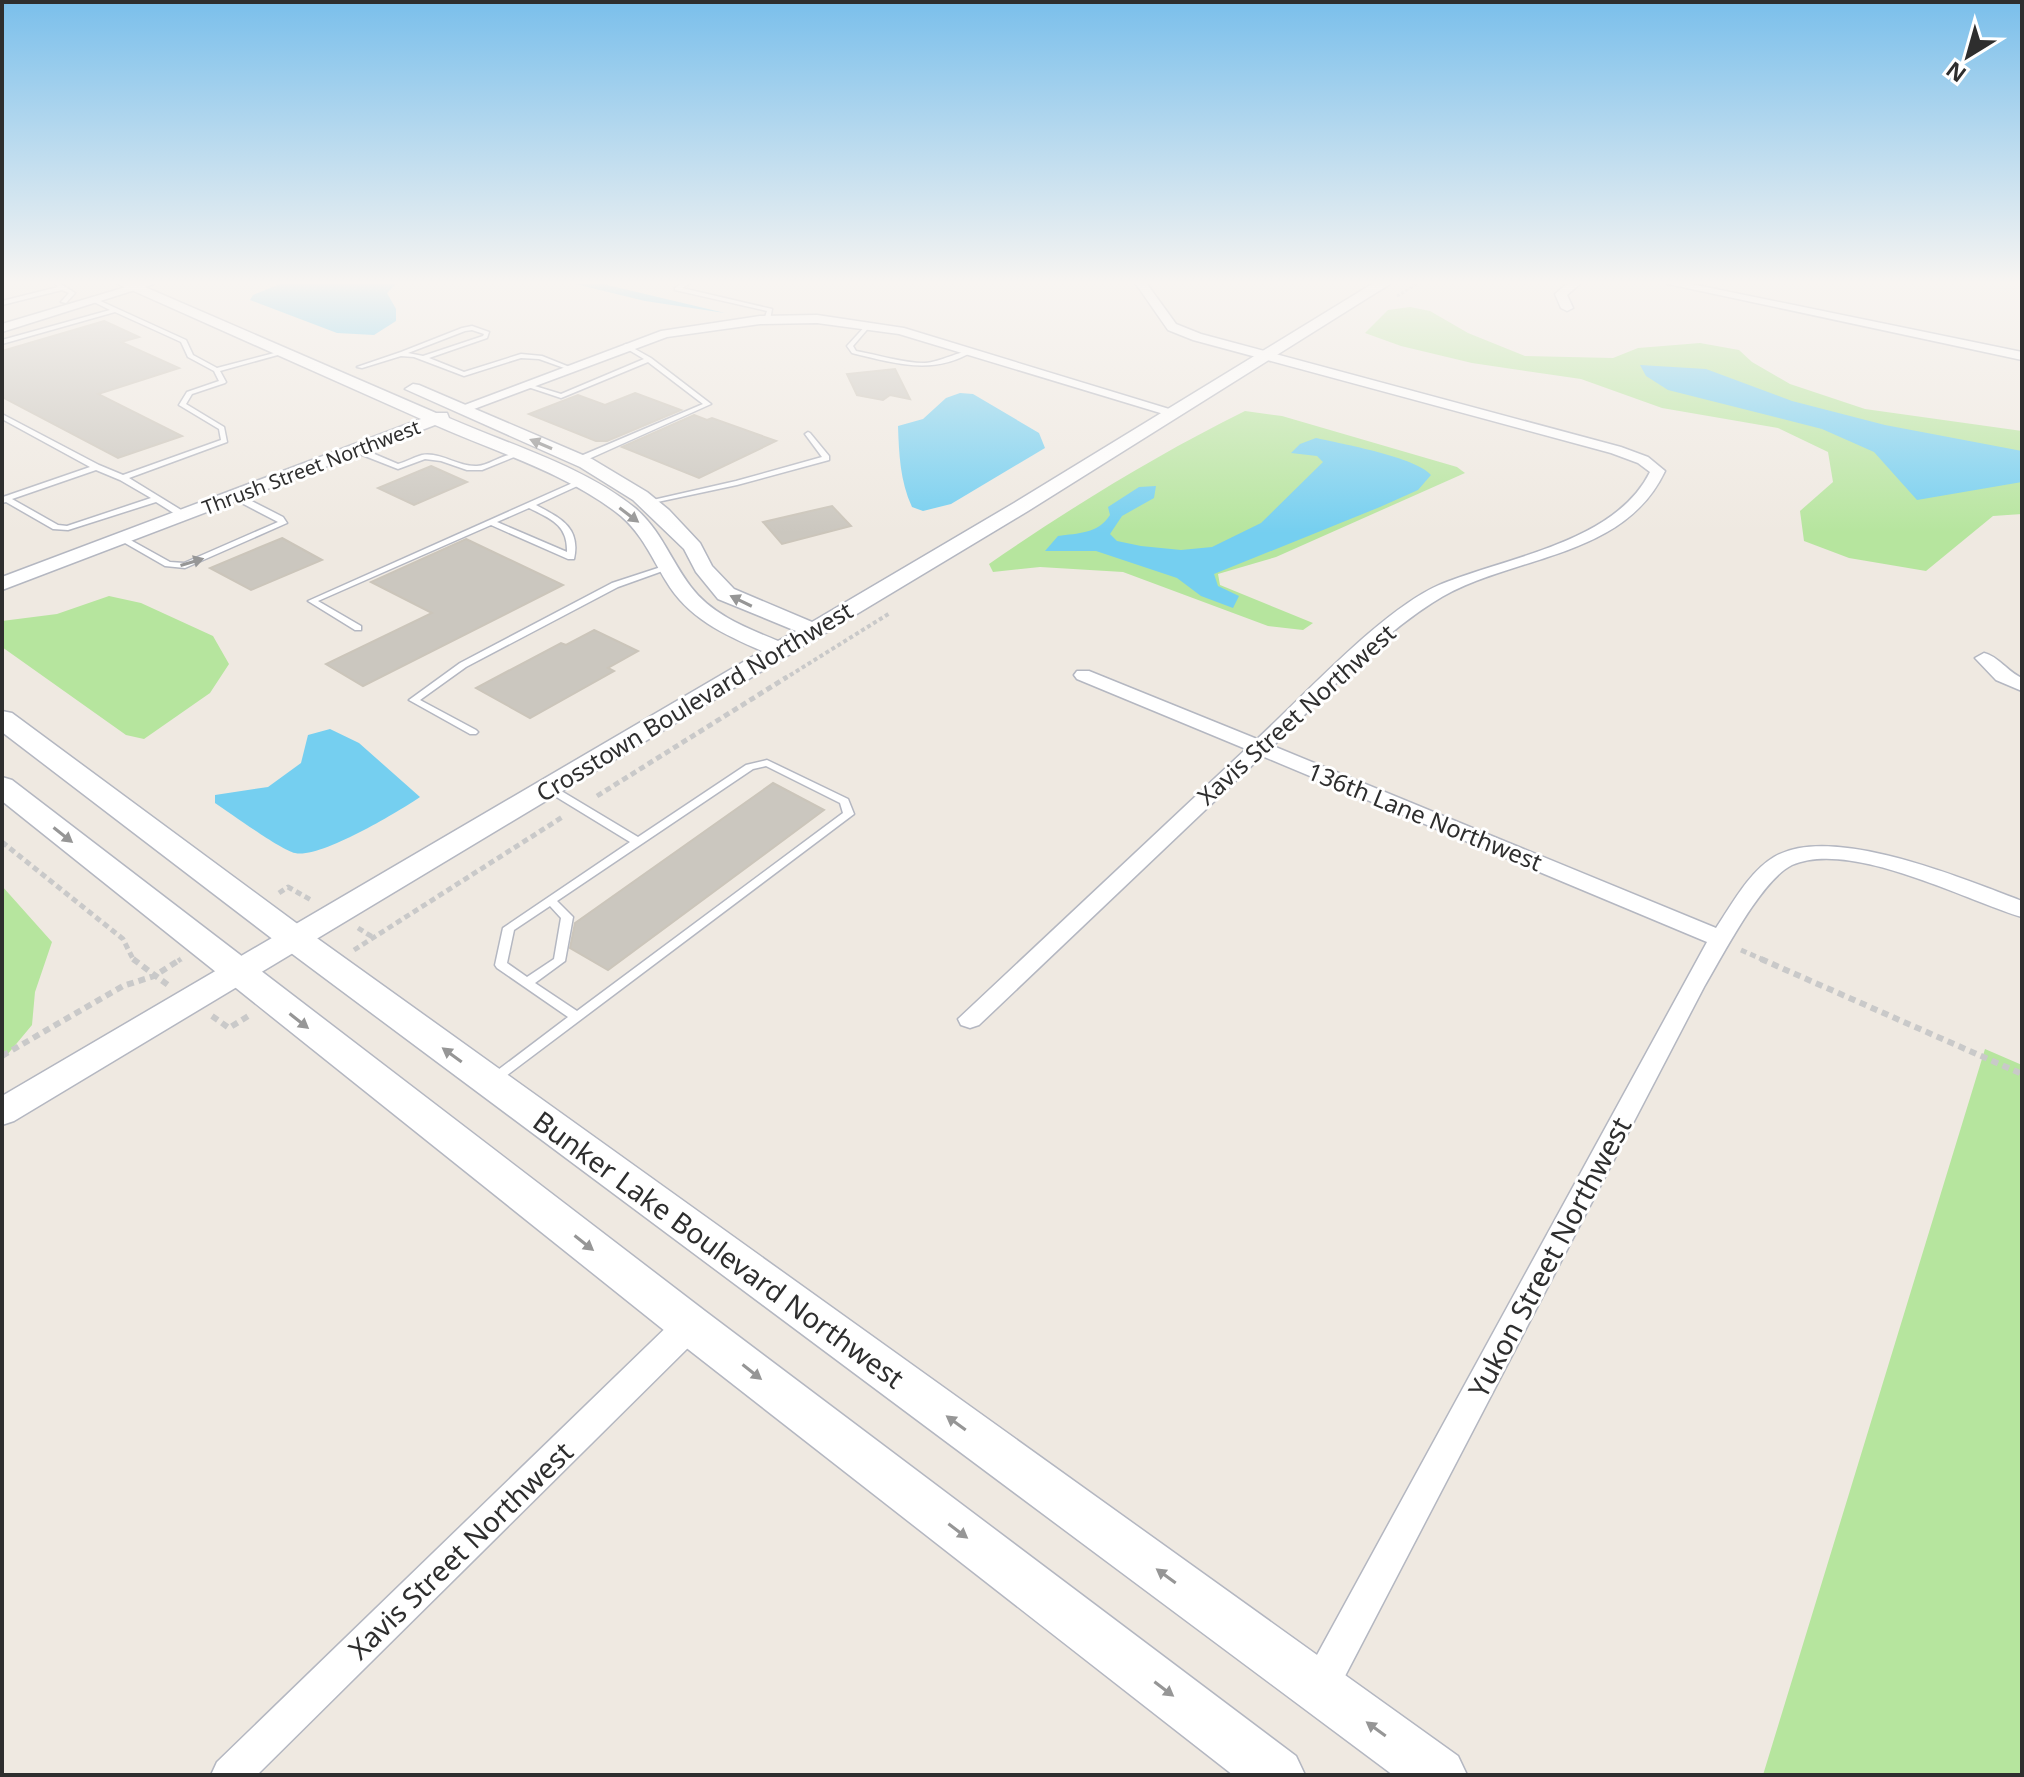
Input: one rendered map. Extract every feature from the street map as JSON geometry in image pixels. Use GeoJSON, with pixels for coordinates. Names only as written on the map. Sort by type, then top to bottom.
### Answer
{"type":"FeatureCollection","features":[{"type":"Feature","properties":{"kind":"main road","name":"Bunker Lake Boulevard Northwest"},"geometry":{"type":"LineString","coordinates":[[2,719],[295,939],[1439,1775]]}},
{"type":"Feature","properties":{"kind":"main road"},"geometry":{"type":"LineString","coordinates":[[2,786],[690,1325],[1277,1775]]}},
{"type":"Feature","properties":{"kind":"street"},"geometry":{"type":"LineString","coordinates":[[314,367],[604,496],[640,523],[676,583],[701,610],[739,633],[780,650]]}},
{"type":"Feature","properties":{"kind":"street"},"geometry":{"type":"LineString","coordinates":[[360,367],[579,460],[604,474],[648,502],[693,547],[698,560],[726,594],[813,630]]}},
{"type":"Feature","properties":{"kind":"street","name":"Thrush Street Northwest"},"geometry":{"type":"LineString","coordinates":[[1023,367],[1172,412]]}},
{"type":"Feature","properties":{"kind":"street","name":"Crosstown Boulevard Northwest"},"geometry":{"type":"LineString","coordinates":[[2,1112],[780,650],[1247,367]]}},
{"type":"Feature","properties":{"kind":"street","name":"Xavis Street Northwest"},"geometry":{"type":"LineString","coordinates":[[970,1019],[1375,639],[1441,591],[1584,537],[1622,518],[1655,484],[1658,471],[1643,460],[1616,450],[1306,367]]}},
{"type":"Feature","properties":{"kind":"street","name":"Thrush Street Northwest"},"geometry":{"type":"LineString","coordinates":[[2,584],[569,368]]}},
{"type":"Feature","properties":{"kind":"street"},"geometry":{"type":"LineString","coordinates":[[580,483],[604,474]]}},
{"type":"Feature","properties":{"kind":"street"},"geometry":{"type":"LineString","coordinates":[[667,568],[698,560]]}},
{"type":"Feature","properties":{"kind":"street"},"geometry":{"type":"LineString","coordinates":[[1984,658],[2002,676],[2022,685]]}},
{"type":"Feature","properties":{"kind":"street","name":"136th Lane Northwest"},"geometry":{"type":"LineString","coordinates":[[1083,675],[1722,940]]}},
{"type":"Feature","properties":{"kind":"street","name":"Yukon Street Northwest"},"geometry":{"type":"LineString","coordinates":[[1319,1688],[1659,1052],[1754,887],[1782,861],[1808,853],[1891,863],[2022,909]]}},
{"type":"Feature","properties":{"kind":"street","name":"Xavis Street Northwest"},"geometry":{"type":"LineString","coordinates":[[230,1775],[690,1325]]}},
{"type":"Feature","properties":{"kind":"lane"},"geometry":{"type":"LineString","coordinates":[[123,478],[225,441],[222,428],[182,405],[189,393],[223,382],[210,367]]}},
{"type":"Feature","properties":{"kind":"lane"},"geometry":{"type":"LineString","coordinates":[[216,370],[228,367]]}},
{"type":"Feature","properties":{"kind":"lane"},"geometry":{"type":"LineString","coordinates":[[446,367],[464,374],[486,367]]}},
{"type":"Feature","properties":{"kind":"lane"},"geometry":{"type":"LineString","coordinates":[[525,385],[561,396],[630,367]]}},
{"type":"Feature","properties":{"kind":"lane"},"geometry":{"type":"LineString","coordinates":[[579,460],[708,404],[659,367]]}},
{"type":"Feature","properties":{"kind":"lane"},"geometry":{"type":"LineString","coordinates":[[2,416],[96,467],[123,478],[183,515]]}},
{"type":"Feature","properties":{"kind":"lane"},"geometry":{"type":"LineString","coordinates":[[648,502],[737,483],[826,458],[808,434]]}},
{"type":"Feature","properties":{"kind":"lane"},"geometry":{"type":"LineString","coordinates":[[355,449],[398,467],[424,457],[442,459],[467,468],[482,468],[515,455]]}},
{"type":"Feature","properties":{"kind":"lane"},"geometry":{"type":"LineString","coordinates":[[4,500],[96,467]]}},
{"type":"Feature","properties":{"kind":"lane"},"geometry":{"type":"LineString","coordinates":[[358,628],[312,601],[580,483]]}},
{"type":"Feature","properties":{"kind":"lane"},"geometry":{"type":"LineString","coordinates":[[122,539],[168,564],[185,566],[283,523],[235,496]]}},
{"type":"Feature","properties":{"kind":"lane"},"geometry":{"type":"LineString","coordinates":[[4,500],[56,527],[68,528],[157,499]]}},
{"type":"Feature","properties":{"kind":"lane"},"geometry":{"type":"LineString","coordinates":[[490,522],[571,557],[573,539],[568,528],[529,505]]}},
{"type":"Feature","properties":{"kind":"lane"},"geometry":{"type":"LineString","coordinates":[[473,732],[414,700],[463,665],[615,585],[667,568]]}},
{"type":"Feature","properties":{"kind":"lane"},"geometry":{"type":"LineString","coordinates":[[490,1082],[849,814],[844,801],[767,763],[750,767],[509,928],[501,965],[577,1017]]}},
{"type":"Feature","properties":{"kind":"lane"},"geometry":{"type":"LineString","coordinates":[[549,788],[638,842]]}},
{"type":"Feature","properties":{"kind":"lane"},"geometry":{"type":"LineString","coordinates":[[526,983],[559,961],[567,917],[551,901]]}},
{"type":"Feature","properties":{"kind":"path"},"geometry":{"type":"LineString","coordinates":[[2,842],[123,939],[135,962],[154,976],[123,986],[2,1056]]}},
{"type":"Feature","properties":{"kind":"path"},"geometry":{"type":"LineString","coordinates":[[1722,940],[2022,1074]]}},
{"type":"Feature","properties":{"kind":"green space"},"geometry":{"type":"Polygon","coordinates":[[[1499,367],[1761,367],[1790,384],[1865,409],[2022,431],[2022,514],[1993,516],[1926,571],[1849,558],[1804,541],[1800,511],[1833,482],[1828,452],[1778,428],[1662,408],[1581,379],[1499,367]]]}},
{"type":"Feature","properties":{"kind":"green space"},"geometry":{"type":"Polygon","coordinates":[[[1245,411],[1282,416],[1457,467],[1465,473],[1276,557],[1218,574],[1220,585],[1313,623],[1303,630],[1268,626],[1123,572],[1040,567],[993,572],[989,564],[1051,523],[1146,464],[1245,411]]]}},
{"type":"Feature","properties":{"kind":"green space"},"geometry":{"type":"Polygon","coordinates":[[[109,596],[141,603],[213,636],[229,664],[210,693],[144,739],[126,735],[2,647],[2,621],[57,614],[109,596]]]}},
{"type":"Feature","properties":{"kind":"green space"},"geometry":{"type":"Polygon","coordinates":[[[2,886],[52,942],[35,992],[32,1025],[2,1061],[2,886]]]}},
{"type":"Feature","properties":{"kind":"green space"},"geometry":{"type":"Polygon","coordinates":[[[1985,1049],[2022,1065],[2022,1775],[1763,1775],[1985,1049]]]}},
{"type":"Feature","properties":{"kind":"water"},"geometry":{"type":"Polygon","coordinates":[[[1641,367],[1706,369],[1792,401],[1885,425],[2022,451],[2022,482],[1917,500],[1874,452],[1822,429],[1668,390],[1646,376],[1641,367]]]}},
{"type":"Feature","properties":{"kind":"water"},"geometry":{"type":"Polygon","coordinates":[[[960,393],[973,394],[1039,433],[1045,448],[951,504],[923,511],[912,507],[903,477],[898,426],[923,419],[946,398],[960,393]]]}},
{"type":"Feature","properties":{"kind":"water"},"geometry":{"type":"Polygon","coordinates":[[[1316,438],[1395,457],[1423,468],[1431,475],[1418,490],[1214,574],[1218,586],[1239,596],[1233,608],[1201,596],[1177,578],[1096,551],[1045,551],[1058,536],[1087,532],[1100,526],[1110,515],[1108,507],[1139,487],[1156,486],[1154,498],[1122,516],[1110,534],[1117,541],[1141,546],[1181,550],[1212,547],[1261,523],[1323,462],[1317,456],[1291,453],[1300,444],[1316,438]]]}},
{"type":"Feature","properties":{"kind":"water"},"geometry":{"type":"Polygon","coordinates":[[[330,729],[359,743],[420,797],[359,833],[307,853],[295,853],[279,845],[215,803],[215,795],[268,787],[301,763],[308,735],[330,729]]]}},
{"type":"Feature","properties":{"kind":"building"},"geometry":{"type":"Polygon","coordinates":[[[2,367],[177,367],[179,368],[98,394],[182,436],[118,458],[2,397],[2,367]]]}},
{"type":"Feature","properties":{"kind":"building"},"geometry":{"type":"Polygon","coordinates":[[[895,369],[910,399],[890,395],[883,400],[857,395],[847,374],[895,369]]]}},
{"type":"Feature","properties":{"kind":"building"},"geometry":{"type":"Polygon","coordinates":[[[635,393],[681,410],[607,441],[596,441],[529,414],[578,395],[605,405],[635,393]]]}},
{"type":"Feature","properties":{"kind":"building"},"geometry":{"type":"Polygon","coordinates":[[[694,415],[707,420],[712,418],[776,441],[699,478],[622,447],[694,415]]]}},
{"type":"Feature","properties":{"kind":"building"},"geometry":{"type":"Polygon","coordinates":[[[431,466],[467,482],[414,505],[378,488],[431,466]]]}},
{"type":"Feature","properties":{"kind":"building"},"geometry":{"type":"Polygon","coordinates":[[[832,506],[851,526],[782,544],[763,522],[832,506]]]}},
{"type":"Feature","properties":{"kind":"building"},"geometry":{"type":"Polygon","coordinates":[[[282,538],[322,560],[251,590],[210,568],[282,538]]]}},
{"type":"Feature","properties":{"kind":"building"},"geometry":{"type":"Polygon","coordinates":[[[466,539],[563,585],[363,686],[326,664],[432,613],[371,582],[466,539]]]}},
{"type":"Feature","properties":{"kind":"building"},"geometry":{"type":"Polygon","coordinates":[[[594,630],[638,651],[608,668],[614,671],[530,718],[476,688],[561,643],[566,645],[594,630]]]}},
{"type":"Feature","properties":{"kind":"building"},"geometry":{"type":"Polygon","coordinates":[[[773,783],[824,810],[608,970],[570,948],[575,923],[773,783]]]}}]}
